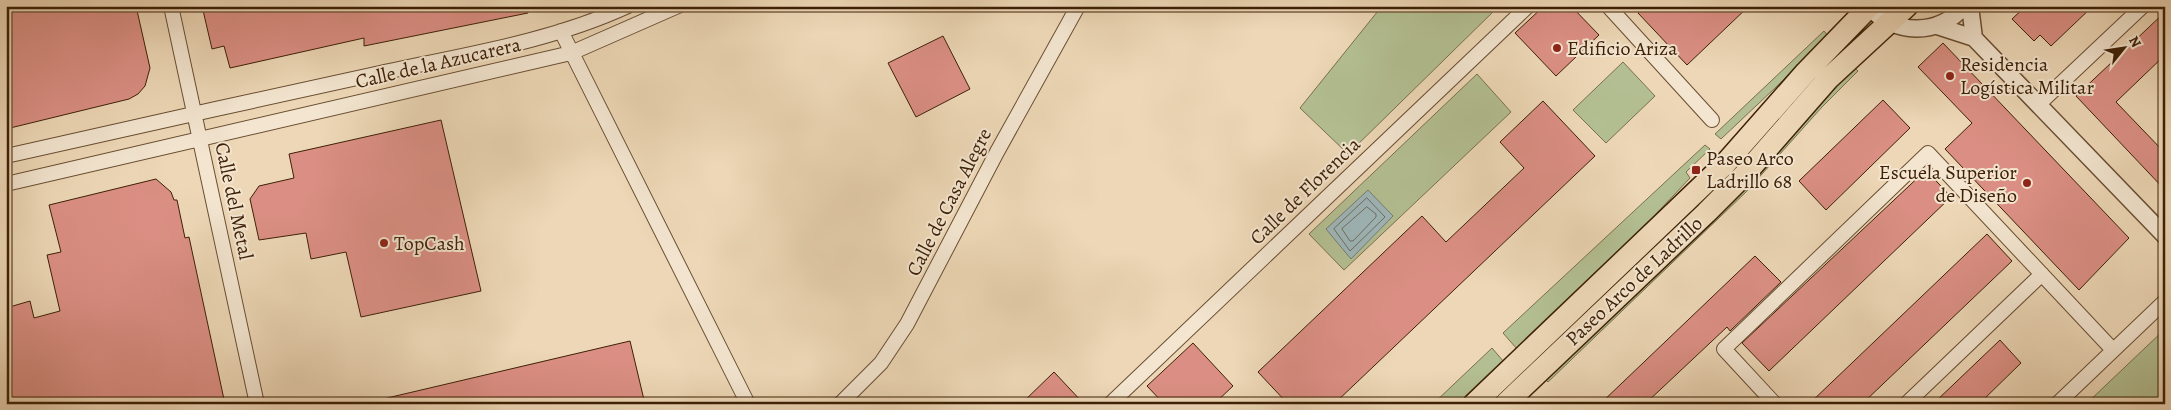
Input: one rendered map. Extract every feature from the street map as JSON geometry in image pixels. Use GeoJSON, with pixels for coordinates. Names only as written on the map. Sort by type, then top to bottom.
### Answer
{"type":"FeatureCollection","features":[{"type":"Feature","properties":{"kind":"main road","name":"Paseo Arco de Ladrillo"},"geometry":{"type":"LineString","coordinates":[[1505,404],[1706,213],[1745,174],[1828,79],[1890,24],[1907,6]]}},
{"type":"Feature","properties":{"kind":"main road","name":"Paseo Arco de Ladrillo"},"geometry":{"type":"LineString","coordinates":[[1474,404],[1724,165],[1806,72],[1869,7]]}},
{"type":"Feature","properties":{"kind":"street","name":"Calle del Metal"},"geometry":{"type":"LineString","coordinates":[[170,6],[201,139],[257,404]]}},
{"type":"Feature","properties":{"kind":"street","name":"Calle de la Azucarera"},"geometry":{"type":"LineString","coordinates":[[6,156],[515,44],[589,22],[628,6]]}},
{"type":"Feature","properties":{"kind":"street","name":"Calle de la Azucarera"},"geometry":{"type":"LineString","coordinates":[[6,184],[571,53],[678,6]]}},
{"type":"Feature","properties":{"kind":"street","name":"Calle de Casa Alegre"},"geometry":{"type":"LineString","coordinates":[[840,404],[872,374],[902,332],[997,152],[1078,6]]}},
{"type":"Feature","properties":{"kind":"street","name":"Calle de Florencia"},"geometry":{"type":"LineString","coordinates":[[1117,402],[1528,6]]}},
{"type":"Feature","properties":{"kind":"street"},"geometry":{"type":"LineString","coordinates":[[1608,6],[1712,120]]}},
{"type":"Feature","properties":{"kind":"street"},"geometry":{"type":"LineString","coordinates":[[1869,7],[1878,17],[1890,24],[1917,30],[1937,26],[1954,17],[1964,6]]}},
{"type":"Feature","properties":{"kind":"street"},"geometry":{"type":"LineString","coordinates":[[1970,6],[1974,38]]}},
{"type":"Feature","properties":{"kind":"street"},"geometry":{"type":"LineString","coordinates":[[2038,105],[2143,6]]}},
{"type":"Feature","properties":{"kind":"street"},"geometry":{"type":"LineString","coordinates":[[1937,26],[1974,38],[2165,236]]}},
{"type":"Feature","properties":{"kind":"street"},"geometry":{"type":"LineString","coordinates":[[561,31],[748,404]]}},
{"type":"Feature","properties":{"kind":"street"},"geometry":{"type":"LineString","coordinates":[[1775,404],[1724,349],[1928,153],[2113,350]]}},
{"type":"Feature","properties":{"kind":"street"},"geometry":{"type":"LineString","coordinates":[[1906,404],[2042,274]]}},
{"type":"Feature","properties":{"kind":"street"},"geometry":{"type":"LineString","coordinates":[[2057,404],[2165,301]]}},
{"type":"Feature","properties":{"kind":"green space"},"geometry":{"type":"Polygon","coordinates":[[[1382,6],[1499,6],[1348,154],[1300,108],[1382,6]]]}},
{"type":"Feature","properties":{"kind":"green space"},"geometry":{"type":"Polygon","coordinates":[[[1824,31],[1829,37],[1721,139],[1715,134],[1824,31]]]}},
{"type":"Feature","properties":{"kind":"green space"},"geometry":{"type":"Polygon","coordinates":[[[1623,62],[1655,96],[1606,143],[1573,110],[1623,62]]]}},
{"type":"Feature","properties":{"kind":"green space"},"geometry":{"type":"Polygon","coordinates":[[[1854,67],[1858,71],[1822,107],[1745,193],[1548,382],[1545,379],[1832,87],[1854,67]]]}},
{"type":"Feature","properties":{"kind":"green space"},"geometry":{"type":"Polygon","coordinates":[[[1477,74],[1511,112],[1344,270],[1309,234],[1477,74]]]}},
{"type":"Feature","properties":{"kind":"green space"},"geometry":{"type":"Polygon","coordinates":[[[1705,145],[1710,149],[1686,172],[1690,178],[1621,251],[1517,349],[1503,333],[1705,145]]]}},
{"type":"Feature","properties":{"kind":"green space"},"geometry":{"type":"Polygon","coordinates":[[[2165,329],[2165,404],[2086,404],[2165,329]]]}},
{"type":"Feature","properties":{"kind":"green space"},"geometry":{"type":"Polygon","coordinates":[[[1492,348],[1504,362],[1461,404],[1433,404],[1492,348]]]}},
{"type":"Feature","properties":{"kind":"water"},"geometry":{"type":"Polygon","coordinates":[[[1368,190],[1393,216],[1351,259],[1326,229],[1368,190]]]}},
{"type":"Feature","properties":{"kind":"building"},"geometry":{"type":"Polygon","coordinates":[[[6,6],[136,6],[150,68],[145,86],[138,94],[129,99],[6,129],[6,6]]]}},
{"type":"Feature","properties":{"kind":"building"},"geometry":{"type":"Polygon","coordinates":[[[202,6],[527,6],[528,13],[364,46],[364,38],[230,68],[224,46],[212,49],[202,6]]]}},
{"type":"Feature","properties":{"kind":"building","name":"Edificio Ariza"},"geometry":{"type":"Polygon","coordinates":[[[1544,6],[1571,6],[1599,35],[1556,76],[1515,33],[1544,6]]]}},
{"type":"Feature","properties":{"kind":"building"},"geometry":{"type":"Polygon","coordinates":[[[1645,6],[1749,6],[1687,65],[1638,13],[1645,6]]]}},
{"type":"Feature","properties":{"kind":"building"},"geometry":{"type":"Polygon","coordinates":[[[2026,6],[2093,6],[2051,46],[2040,35],[2034,41],[2012,19],[2026,6]]]}},
{"type":"Feature","properties":{"kind":"building"},"geometry":{"type":"Polygon","coordinates":[[[2165,12],[2165,55],[2116,102],[2165,153],[2165,190],[2076,96],[2165,12]]]}},
{"type":"Feature","properties":{"kind":"building"},"geometry":{"type":"Polygon","coordinates":[[[943,36],[970,89],[916,117],[888,63],[943,36]]]}},
{"type":"Feature","properties":{"kind":"building","name":"Escuela Superior de Diseño"},"geometry":{"type":"Polygon","coordinates":[[[1943,43],[2129,238],[2079,290],[1945,149],[1972,123],[1918,67],[1943,43]]]}},
{"type":"Feature","properties":{"kind":"building"},"geometry":{"type":"Polygon","coordinates":[[[1883,100],[1910,128],[1826,210],[1799,181],[1883,100]]]}},
{"type":"Feature","properties":{"kind":"building"},"geometry":{"type":"Polygon","coordinates":[[[1543,101],[1595,156],[1334,404],[1288,404],[1258,372],[1422,216],[1446,242],[1524,168],[1500,142],[1543,101]]]}},
{"type":"Feature","properties":{"kind":"building"},"geometry":{"type":"Polygon","coordinates":[[[441,120],[481,291],[361,317],[346,252],[311,259],[306,233],[259,240],[250,199],[259,186],[294,178],[289,154],[441,120]]]}},
{"type":"Feature","properties":{"kind":"building"},"geometry":{"type":"Polygon","coordinates":[[[1926,170],[1951,197],[1769,371],[1742,343],[1926,170]]]}},
{"type":"Feature","properties":{"kind":"building"},"geometry":{"type":"Polygon","coordinates":[[[156,179],[171,192],[174,200],[177,200],[185,238],[189,237],[225,404],[6,404],[6,308],[30,301],[34,318],[60,311],[47,255],[61,252],[49,205],[156,179]]]}},
{"type":"Feature","properties":{"kind":"building"},"geometry":{"type":"Polygon","coordinates":[[[1987,234],[2012,261],[1862,404],[1809,404],[1987,234]]]}},
{"type":"Feature","properties":{"kind":"building"},"geometry":{"type":"Polygon","coordinates":[[[1755,256],[1781,282],[1730,331],[1727,327],[1645,404],[1600,404],[1755,256]]]}},
{"type":"Feature","properties":{"kind":"building"},"geometry":{"type":"Polygon","coordinates":[[[2000,340],[2021,363],[1979,404],[1933,404],[2000,340]]]}},
{"type":"Feature","properties":{"kind":"building"},"geometry":{"type":"Polygon","coordinates":[[[630,341],[645,404],[388,404],[387,398],[630,341]]]}},
{"type":"Feature","properties":{"kind":"building"},"geometry":{"type":"Polygon","coordinates":[[[1193,343],[1233,386],[1214,404],[1164,404],[1147,386],[1193,343]]]}},
{"type":"Feature","properties":{"kind":"building"},"geometry":{"type":"Polygon","coordinates":[[[1054,372],[1084,404],[1021,404],[1054,372]]]}},
{"type":"Feature","properties":{"kind":"place","name":"Edificio Ariza"},"geometry":{"type":"Point","coordinates":[1557,48]}},
{"type":"Feature","properties":{"kind":"place","name":"Residencia Logística Militar"},"geometry":{"type":"Point","coordinates":[1950,76]}},
{"type":"Feature","properties":{"kind":"place","name":"Paseo Arco Ladrillo 68"},"geometry":{"type":"Point","coordinates":[1696,170]}},
{"type":"Feature","properties":{"kind":"place","name":"Escuela Superior de Diseño"},"geometry":{"type":"Point","coordinates":[2027,183]}},
{"type":"Feature","properties":{"kind":"place","name":"TopCash"},"geometry":{"type":"Point","coordinates":[384,243]}}]}
